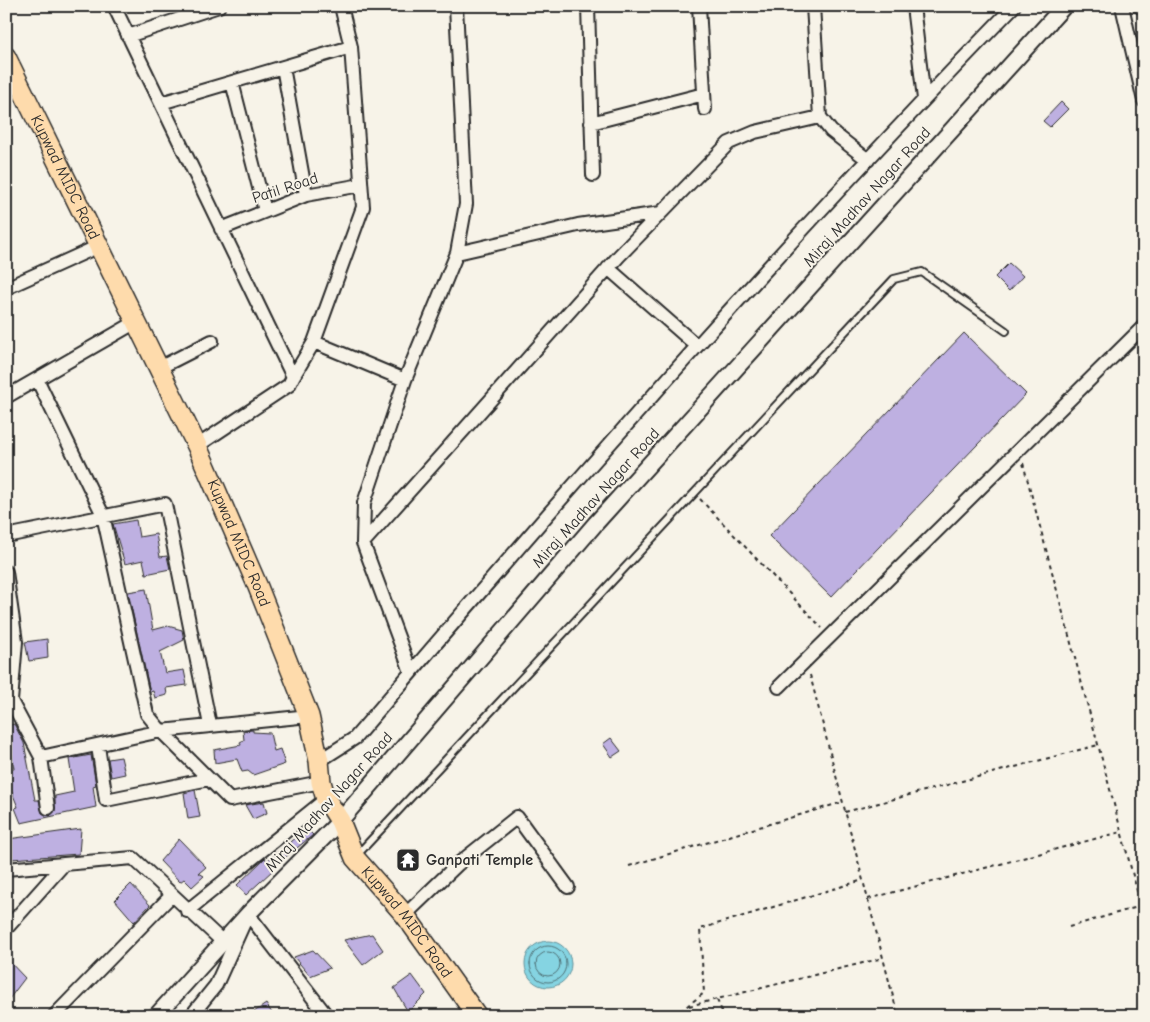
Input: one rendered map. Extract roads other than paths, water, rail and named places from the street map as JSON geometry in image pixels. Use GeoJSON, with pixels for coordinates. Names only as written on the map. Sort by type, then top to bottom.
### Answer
{"type":"FeatureCollection","features":[{"type":"Feature","properties":{"kind":"main road","name":"Kupwad MIDC Road"},"geometry":{"type":"LineString","coordinates":[[6,57],[197,446],[258,587],[309,716],[324,791],[340,821],[355,858],[405,915],[477,1016]]}},
{"type":"Feature","properties":{"kind":"street"},"geometry":{"type":"LineString","coordinates":[[114,6],[293,377]]}},
{"type":"Feature","properties":{"kind":"street"},"geometry":{"type":"LineString","coordinates":[[128,36],[219,6]]}},
{"type":"Feature","properties":{"kind":"street"},"geometry":{"type":"LineString","coordinates":[[197,446],[289,386],[314,342],[363,207],[351,47],[342,6]]}},
{"type":"Feature","properties":{"kind":"street"},"geometry":{"type":"LineString","coordinates":[[412,672],[363,543],[364,503],[405,380],[457,253],[466,204],[456,6]]}},
{"type":"Feature","properties":{"kind":"street"},"geometry":{"type":"LineString","coordinates":[[588,6],[593,175]]}},
{"type":"Feature","properties":{"kind":"street"},"geometry":{"type":"LineString","coordinates":[[699,6],[705,109]]}},
{"type":"Feature","properties":{"kind":"street"},"geometry":{"type":"LineString","coordinates":[[813,6],[820,117],[831,131],[868,160]]}},
{"type":"Feature","properties":{"kind":"street"},"geometry":{"type":"LineString","coordinates":[[913,6],[924,99]]}},
{"type":"Feature","properties":{"kind":"street"},"geometry":{"type":"LineString","coordinates":[[319,760],[355,738],[697,346],[924,99],[1014,6]]}},
{"type":"Feature","properties":{"kind":"street","name":"Miraj Madhav Nagar Road"},"geometry":{"type":"LineString","coordinates":[[156,1016],[248,914],[340,821],[596,523],[1064,6]]}},
{"type":"Feature","properties":{"kind":"street"},"geometry":{"type":"LineString","coordinates":[[1122,6],[1144,102]]}},
{"type":"Feature","properties":{"kind":"street"},"geometry":{"type":"LineString","coordinates":[[1139,6],[1144,9]]}},
{"type":"Feature","properties":{"kind":"street"},"geometry":{"type":"LineString","coordinates":[[161,103],[351,47]]}},
{"type":"Feature","properties":{"kind":"street"},"geometry":{"type":"LineString","coordinates":[[283,67],[306,195]]}},
{"type":"Feature","properties":{"kind":"street"},"geometry":{"type":"LineString","coordinates":[[232,82],[265,211]]}},
{"type":"Feature","properties":{"kind":"street"},"geometry":{"type":"LineString","coordinates":[[591,123],[704,94]]}},
{"type":"Feature","properties":{"kind":"street"},"geometry":{"type":"LineString","coordinates":[[363,543],[608,268],[729,143],[755,132],[820,117]]}},
{"type":"Feature","properties":{"kind":"street","name":"Patil Road"},"geometry":{"type":"LineString","coordinates":[[221,229],[306,195],[361,185]]}},
{"type":"Feature","properties":{"kind":"street"},"geometry":{"type":"LineString","coordinates":[[457,253],[578,225],[661,213]]}},
{"type":"Feature","properties":{"kind":"street"},"geometry":{"type":"LineString","coordinates":[[6,288],[99,246]]}},
{"type":"Feature","properties":{"kind":"street"},"geometry":{"type":"LineString","coordinates":[[608,268],[697,346]]}},
{"type":"Feature","properties":{"kind":"street"},"geometry":{"type":"LineString","coordinates":[[6,397],[136,322]]}},
{"type":"Feature","properties":{"kind":"street"},"geometry":{"type":"LineString","coordinates":[[779,687],[1144,326]]}},
{"type":"Feature","properties":{"kind":"street"},"geometry":{"type":"LineString","coordinates":[[159,368],[212,341]]}},
{"type":"Feature","properties":{"kind":"street"},"geometry":{"type":"LineString","coordinates":[[314,342],[405,380]]}},
{"type":"Feature","properties":{"kind":"street"},"geometry":{"type":"LineString","coordinates":[[37,379],[103,516],[147,714],[161,732],[230,800],[324,791]]}},
{"type":"Feature","properties":{"kind":"street"},"geometry":{"type":"LineString","coordinates":[[6,536],[165,504],[210,725]]}},
{"type":"Feature","properties":{"kind":"street"},"geometry":{"type":"LineString","coordinates":[[7,578],[16,642],[11,701],[41,757],[48,808]]}},
{"type":"Feature","properties":{"kind":"street"},"geometry":{"type":"LineString","coordinates":[[41,757],[161,732],[210,725],[309,716]]}},
{"type":"Feature","properties":{"kind":"street"},"geometry":{"type":"LineString","coordinates":[[98,746],[106,800],[209,779]]}},
{"type":"Feature","properties":{"kind":"street"},"geometry":{"type":"LineString","coordinates":[[187,911],[324,791]]}},
{"type":"Feature","properties":{"kind":"street"},"geometry":{"type":"LineString","coordinates":[[405,915],[458,864],[518,817],[568,887]]}},
{"type":"Feature","properties":{"kind":"street"},"geometry":{"type":"LineString","coordinates":[[6,869],[133,858],[187,911],[223,942]]}},
{"type":"Feature","properties":{"kind":"street"},"geometry":{"type":"LineString","coordinates":[[6,930],[64,864]]}},
{"type":"Feature","properties":{"kind":"street"},"geometry":{"type":"LineString","coordinates":[[54,1016],[171,896]]}},
{"type":"Feature","properties":{"kind":"street"},"geometry":{"type":"LineString","coordinates":[[191,1016],[216,985],[248,914],[327,1016]]}},
{"type":"Feature","properties":{"kind":"lane"},"geometry":{"type":"LineString","coordinates":[[355,858],[894,279],[922,272],[1006,331]]}},
{"type":"Feature","properties":{"kind":"water"},"geometry":{"type":"Polygon","coordinates":[[[548,941],[561,945],[567,951],[571,964],[567,977],[561,983],[548,987],[535,983],[529,977],[525,964],[529,951],[535,945],[548,941]]]}},
{"type":"Feature","properties":{"kind":"place","name":"Ganpati Temple"},"geometry":{"type":"Point","coordinates":[408,860]}}]}
